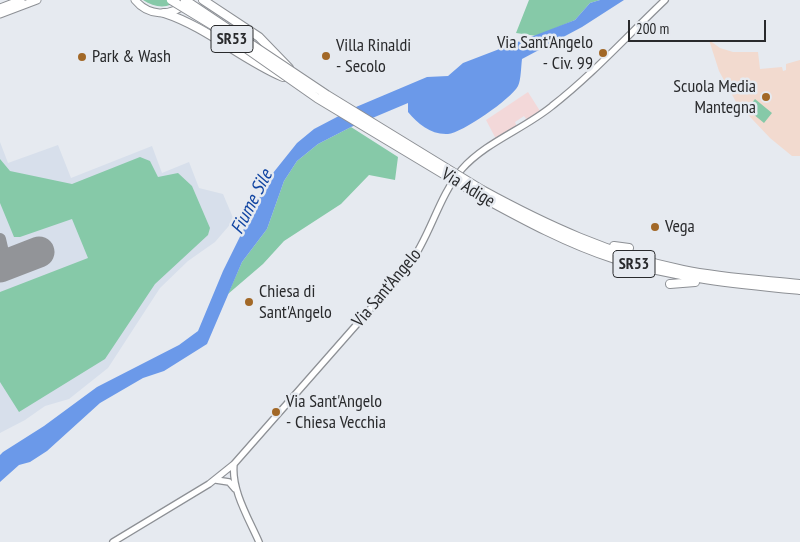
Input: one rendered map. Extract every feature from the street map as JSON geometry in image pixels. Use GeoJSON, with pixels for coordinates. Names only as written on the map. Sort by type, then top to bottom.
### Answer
{"type":"FeatureCollection","features":[{"type":"Feature","properties":{"kind":"highway","name":"Via Adige"},"geometry":{"type":"LineString","coordinates":[[171,0],[292,77],[481,193],[549,232],[615,259],[661,271],[732,283],[800,290]]}},
{"type":"Feature","properties":{"kind":"highway","name":"Via Adige"},"geometry":{"type":"LineString","coordinates":[[187,0],[292,77]]}},
{"type":"Feature","properties":{"kind":"highway"},"geometry":{"type":"LineString","coordinates":[[203,0],[258,37],[292,77]]}},
{"type":"Feature","properties":{"kind":"highway"},"geometry":{"type":"LineString","coordinates":[[210,0],[218,10]]}},
{"type":"Feature","properties":{"kind":"highway"},"geometry":{"type":"LineString","coordinates":[[164,13],[190,23],[263,68],[292,77]]}},
{"type":"Feature","properties":{"kind":"highway","name":"Via Adige"},"geometry":{"type":"LineString","coordinates":[[481,193],[572,235],[608,249],[684,270],[800,284]]}},
{"type":"Feature","properties":{"kind":"highway"},"geometry":{"type":"LineString","coordinates":[[572,235],[589,237],[620,248],[629,248]]}},
{"type":"Feature","properties":{"kind":"highway"},"geometry":{"type":"LineString","coordinates":[[670,284],[686,281],[712,284],[732,283]]}},
{"type":"Feature","properties":{"kind":"main road"},"geometry":{"type":"LineString","coordinates":[[0,8],[20,0]]}},
{"type":"Feature","properties":{"kind":"main road"},"geometry":{"type":"LineString","coordinates":[[0,14],[37,0]]}},
{"type":"Feature","properties":{"kind":"main road"},"geometry":{"type":"LineString","coordinates":[[135,0],[147,10],[164,13],[181,7],[187,0]]}},
{"type":"Feature","properties":{"kind":"street","name":"Via Sant'Angelo"},"geometry":{"type":"LineString","coordinates":[[113,542],[226,472],[409,265],[428,235],[450,185],[463,169],[477,156],[557,102],[666,0]]}},
{"type":"Feature","properties":{"kind":"street"},"geometry":{"type":"LineString","coordinates":[[233,480],[234,464]]}},
{"type":"Feature","properties":{"kind":"street"},"geometry":{"type":"LineString","coordinates":[[226,472],[233,480],[259,542]]}},
{"type":"Feature","properties":{"kind":"street"},"geometry":{"type":"LineString","coordinates":[[215,480],[233,480]]}},
{"type":"Feature","properties":{"kind":"shaded area","name":"Scuola Media Mantegna"},"geometry":{"type":"Polygon","coordinates":[[[709,40],[720,48],[733,52],[758,52],[760,69],[782,67],[783,71],[786,70],[786,64],[800,60],[800,156],[792,156],[770,138],[736,102],[719,71],[709,40]]]}},
{"type":"Feature","properties":{"kind":"shaded area"},"geometry":{"type":"Polygon","coordinates":[[[528,92],[540,111],[527,120],[524,116],[515,122],[517,127],[496,139],[486,120],[528,92]]]}},
{"type":"Feature","properties":{"kind":"shaded area"},"geometry":{"type":"Polygon","coordinates":[[[0,142],[8,163],[58,145],[71,178],[152,146],[162,173],[189,162],[199,188],[223,194],[234,220],[215,242],[188,261],[160,288],[108,368],[69,399],[45,406],[25,420],[0,433],[0,142]]]}},
{"type":"Feature","properties":{"kind":"green space"},"geometry":{"type":"Polygon","coordinates":[[[143,0],[179,0],[170,5],[161,6],[152,5],[143,0]]]}},
{"type":"Feature","properties":{"kind":"green space"},"geometry":{"type":"Polygon","coordinates":[[[529,0],[600,0],[590,3],[575,20],[537,36],[516,33],[529,0]]]}},
{"type":"Feature","properties":{"kind":"green space"},"geometry":{"type":"Polygon","coordinates":[[[755,99],[772,113],[764,123],[747,109],[755,99]]]}},
{"type":"Feature","properties":{"kind":"green space"},"geometry":{"type":"Polygon","coordinates":[[[351,127],[398,157],[395,180],[369,175],[341,204],[284,241],[263,264],[228,294],[242,262],[267,229],[284,181],[297,161],[318,144],[351,127]]]}},
{"type":"Feature","properties":{"kind":"green space"},"geometry":{"type":"Polygon","coordinates":[[[140,157],[150,161],[158,177],[178,173],[192,186],[210,228],[208,235],[155,284],[105,359],[19,412],[0,382],[0,292],[88,258],[72,219],[20,237],[14,237],[0,203],[0,159],[10,171],[72,184],[140,157]]]}},
{"type":"Feature","properties":{"kind":"water"},"geometry":{"type":"Polygon","coordinates":[[[600,0],[624,0],[582,27],[522,59],[519,83],[514,92],[496,107],[464,128],[448,134],[431,131],[416,121],[408,112],[408,103],[351,127],[318,144],[297,161],[284,181],[267,229],[242,262],[207,344],[164,371],[143,378],[100,403],[47,451],[30,462],[19,465],[0,482],[0,455],[3,452],[44,426],[97,387],[179,345],[198,331],[223,271],[269,178],[297,143],[314,129],[356,107],[427,77],[448,76],[463,63],[575,20],[590,3],[600,0]]]}},
{"type":"Feature","properties":{"kind":"taxiway"},"geometry":{"type":"LineString","coordinates":[[0,239],[3,252],[0,262]]}},
{"type":"Feature","properties":{"kind":"runway"},"geometry":{"type":"LineString","coordinates":[[0,267],[39,252]]}},
{"type":"Feature","properties":{"kind":"place","name":"Via Sant'Angelo - Civ. 99"},"geometry":{"type":"Point","coordinates":[603,53]}},
{"type":"Feature","properties":{"kind":"place","name":"Villa Rinaldi - Secolo"},"geometry":{"type":"Point","coordinates":[326,56]}},
{"type":"Feature","properties":{"kind":"place","name":"Park & Wash"},"geometry":{"type":"Point","coordinates":[82,57]}},
{"type":"Feature","properties":{"kind":"place","name":"Scuola Media Mantegna"},"geometry":{"type":"Point","coordinates":[766,97]}},
{"type":"Feature","properties":{"kind":"place","name":"Vega"},"geometry":{"type":"Point","coordinates":[655,227]}},
{"type":"Feature","properties":{"kind":"place","name":"Chiesa di Sant'Angelo"},"geometry":{"type":"Point","coordinates":[249,302]}},
{"type":"Feature","properties":{"kind":"place","name":"Via Sant'Angelo - Chiesa Vecchia"},"geometry":{"type":"Point","coordinates":[276,412]}},
{"type":"Feature","properties":{"kind":"water label","name":"Fiume Sile"},"geometry":{"type":"Point","coordinates":[252,202]}}]}
